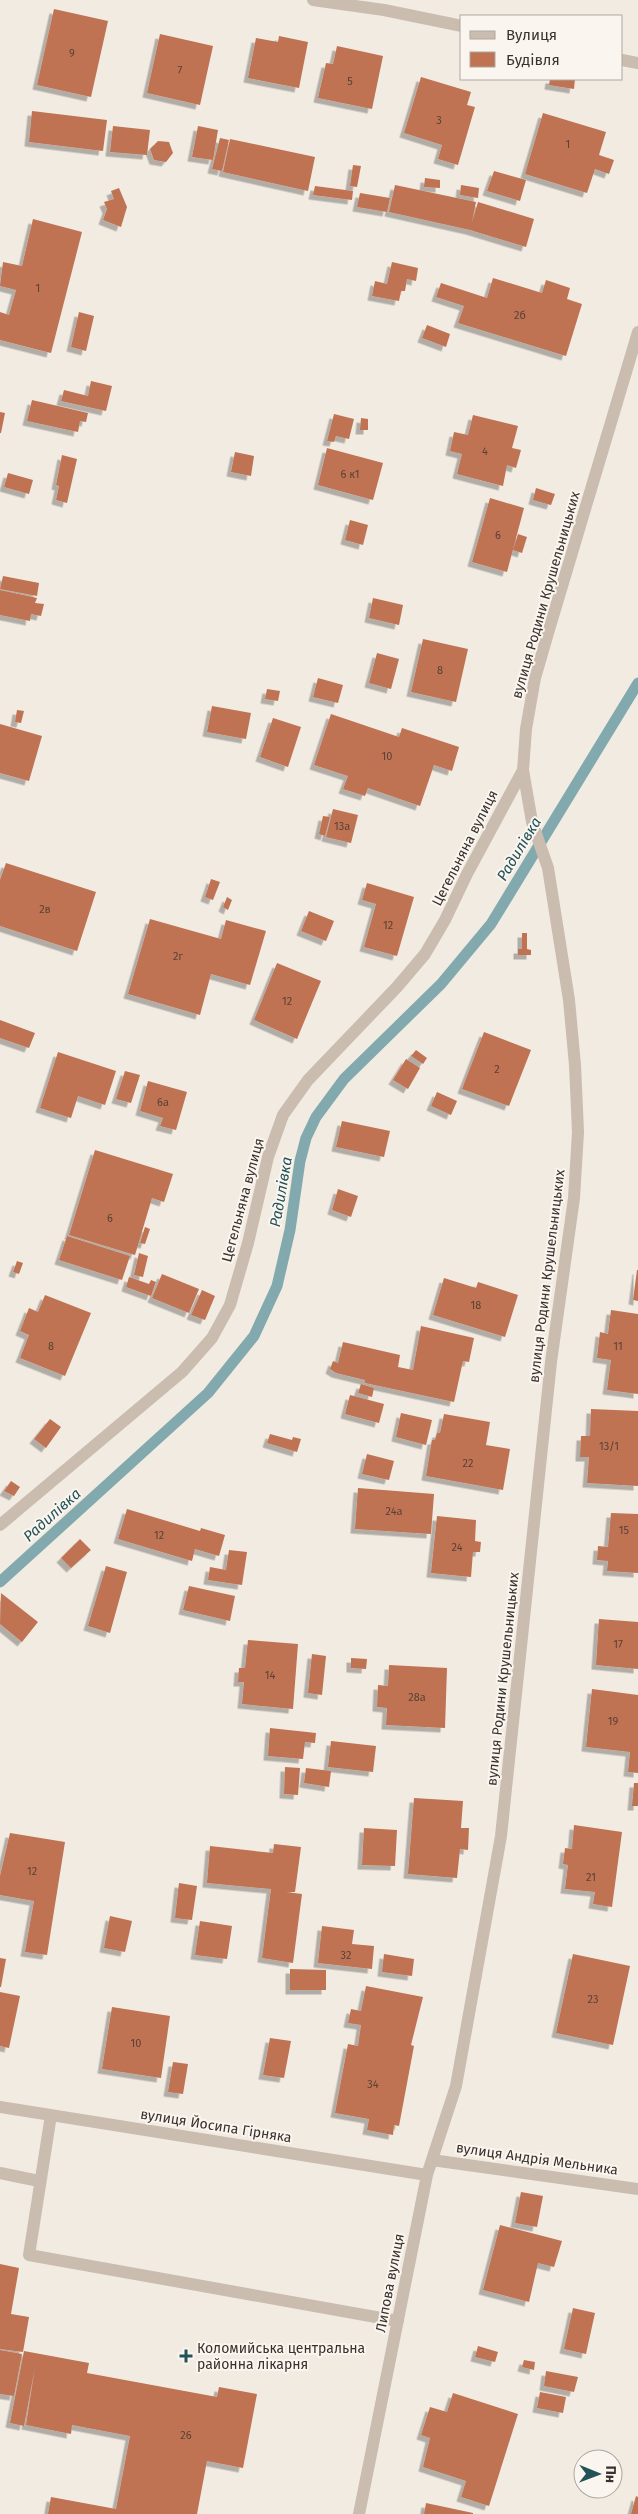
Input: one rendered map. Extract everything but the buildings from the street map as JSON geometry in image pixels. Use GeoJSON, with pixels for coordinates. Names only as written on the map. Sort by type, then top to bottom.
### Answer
{"type":"FeatureCollection","features":[{"type":"Feature","properties":{"kind":"street"},"geometry":{"type":"LineString","coordinates":[[313,0],[384,10],[460,26]]}},
{"type":"Feature","properties":{"kind":"street"},"geometry":{"type":"LineString","coordinates":[[623,60],[638,63]]}},
{"type":"Feature","properties":{"kind":"street","name":"вулиця Родини Крушельницьких"},"geometry":{"type":"LineString","coordinates":[[427,2175],[456,2086],[501,1836],[550,1362],[574,1198],[578,1132],[575,1065],[568,1000],[548,868],[532,822],[523,770],[526,730],[535,678],[638,332]]}},
{"type":"Feature","properties":{"kind":"street","name":"Цегельняна вулиця"},"geometry":{"type":"LineString","coordinates":[[0,1525],[182,1372],[212,1338],[230,1306],[248,1242],[268,1157],[283,1115],[308,1080],[397,987],[425,954],[445,920],[467,874],[523,770]]}},
{"type":"Feature","properties":{"kind":"street","name":"вулиця Йосипа Гірняка"},"geometry":{"type":"LineString","coordinates":[[0,2107],[427,2175]]}},
{"type":"Feature","properties":{"kind":"street"},"geometry":{"type":"LineString","coordinates":[[51,2115],[39,2180],[29,2255],[398,2321]]}},
{"type":"Feature","properties":{"kind":"street","name":"вулиця Андрія Мельника"},"geometry":{"type":"LineString","coordinates":[[432,2160],[638,2189]]}},
{"type":"Feature","properties":{"kind":"street"},"geometry":{"type":"LineString","coordinates":[[0,2173],[39,2180]]}},
{"type":"Feature","properties":{"kind":"street","name":"Липова вулиця"},"geometry":{"type":"LineString","coordinates":[[359,2514],[427,2175]]}},
{"type":"Feature","properties":{"kind":"waterway","name":"Радилівка"},"geometry":{"type":"LineString","coordinates":[[0,1582],[208,1393],[254,1336],[277,1286],[290,1230],[300,1161],[306,1138],[316,1117],[344,1079],[441,984],[491,924],[638,683]]}},
{"type":"Feature","properties":{"kind":"place","name":"Коломийська центральна районна лікарня"},"geometry":{"type":"Point","coordinates":[186,2356]}}]}
